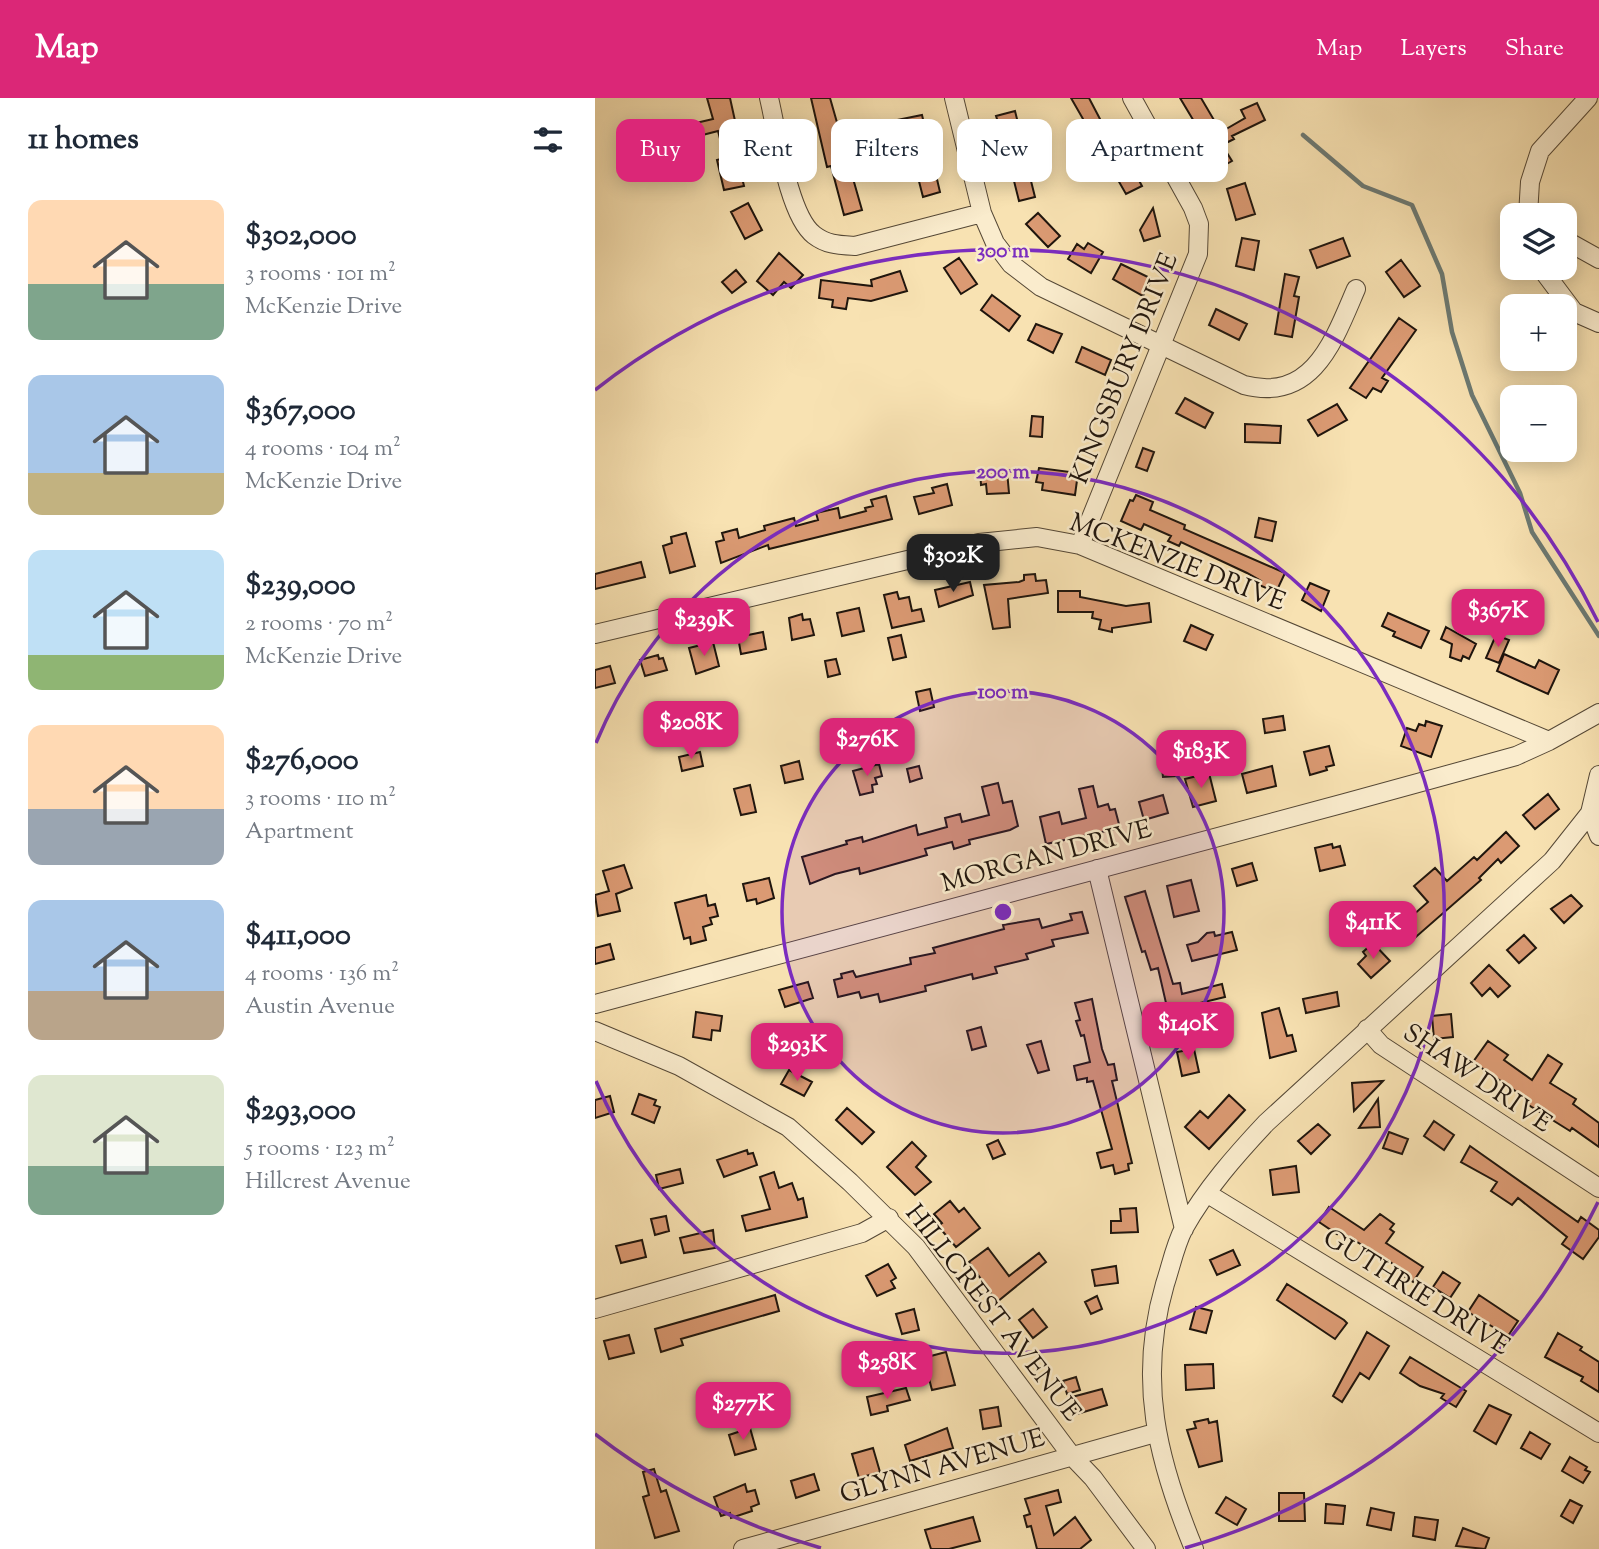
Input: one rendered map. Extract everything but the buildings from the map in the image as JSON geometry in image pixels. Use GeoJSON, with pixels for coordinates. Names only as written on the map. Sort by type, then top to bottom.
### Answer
{"type":"FeatureCollection","features":[{"type":"Feature","properties":{"kind":"street"},"geometry":{"type":"LineString","coordinates":[[769,98],[797,210],[813,234],[825,241],[834,245],[855,246],[982,214]]}},
{"type":"Feature","properties":{"kind":"street"},"geometry":{"type":"LineString","coordinates":[[954,98],[982,214],[995,243],[1028,279],[1244,385],[1261,389],[1289,385],[1302,378],[1323,358],[1356,289]]}},
{"type":"Feature","properties":{"kind":"street","name":"KINGSBURY DRIVE"},"geometry":{"type":"LineString","coordinates":[[1080,545],[1164,345],[1198,254],[1199,224],[1193,208],[1132,98]]}},
{"type":"Feature","properties":{"kind":"street"},"geometry":{"type":"LineString","coordinates":[[1529,203],[1530,182],[1540,151],[1588,98]]}},
{"type":"Feature","properties":{"kind":"street"},"geometry":{"type":"LineString","coordinates":[[1577,247],[1599,260]]}},
{"type":"Feature","properties":{"kind":"street"},"geometry":{"type":"LineString","coordinates":[[1550,280],[1574,312],[1599,323]]}},
{"type":"Feature","properties":{"kind":"street","name":"MCKENZIE DRIVE"},"geometry":{"type":"LineString","coordinates":[[595,634],[979,543],[1037,537],[1080,545],[1549,741]]}},
{"type":"Feature","properties":{"kind":"street"},"geometry":{"type":"LineString","coordinates":[[1549,741],[1599,713]]}},
{"type":"Feature","properties":{"kind":"street","name":"MORGAN DRIVE"},"geometry":{"type":"LineString","coordinates":[[595,1004],[1515,756],[1549,741]]}},
{"type":"Feature","properties":{"kind":"street"},"geometry":{"type":"LineString","coordinates":[[1194,1549],[1171,1493],[1155,1433],[1152,1396],[1156,1315],[1184,1229],[1228,1164],[1266,1122],[1552,861],[1590,813],[1599,775]]}},
{"type":"Feature","properties":{"kind":"street"},"geometry":{"type":"LineString","coordinates":[[1590,813],[1599,836]]}},
{"type":"Feature","properties":{"kind":"street"},"geometry":{"type":"LineString","coordinates":[[1097,869],[1184,1229]]}},
{"type":"Feature","properties":{"kind":"street","name":"SHAW DRIVE"},"geometry":{"type":"LineString","coordinates":[[1367,1029],[1381,1045],[1599,1188]]}},
{"type":"Feature","properties":{"kind":"street","name":"HILLCREST AVENUE"},"geometry":{"type":"LineString","coordinates":[[595,1031],[679,1066],[787,1127],[890,1218],[944,1281],[1071,1455],[1093,1478],[1146,1549]]}},
{"type":"Feature","properties":{"kind":"street","name":"GUTHRIE DRIVE"},"geometry":{"type":"LineString","coordinates":[[1208,1194],[1599,1433]]}},
{"type":"Feature","properties":{"kind":"street"},"geometry":{"type":"LineString","coordinates":[[595,1309],[862,1233],[890,1218]]}},
{"type":"Feature","properties":{"kind":"street","name":"GLYNN AVENUE"},"geometry":{"type":"LineString","coordinates":[[743,1549],[1155,1433]]}},
{"type":"Feature","properties":{"kind":"waterway"},"geometry":{"type":"LineString","coordinates":[[1303,135],[1363,186],[1412,205],[1442,274],[1452,332],[1472,395],[1520,493],[1532,532],[1599,636]]}}]}
